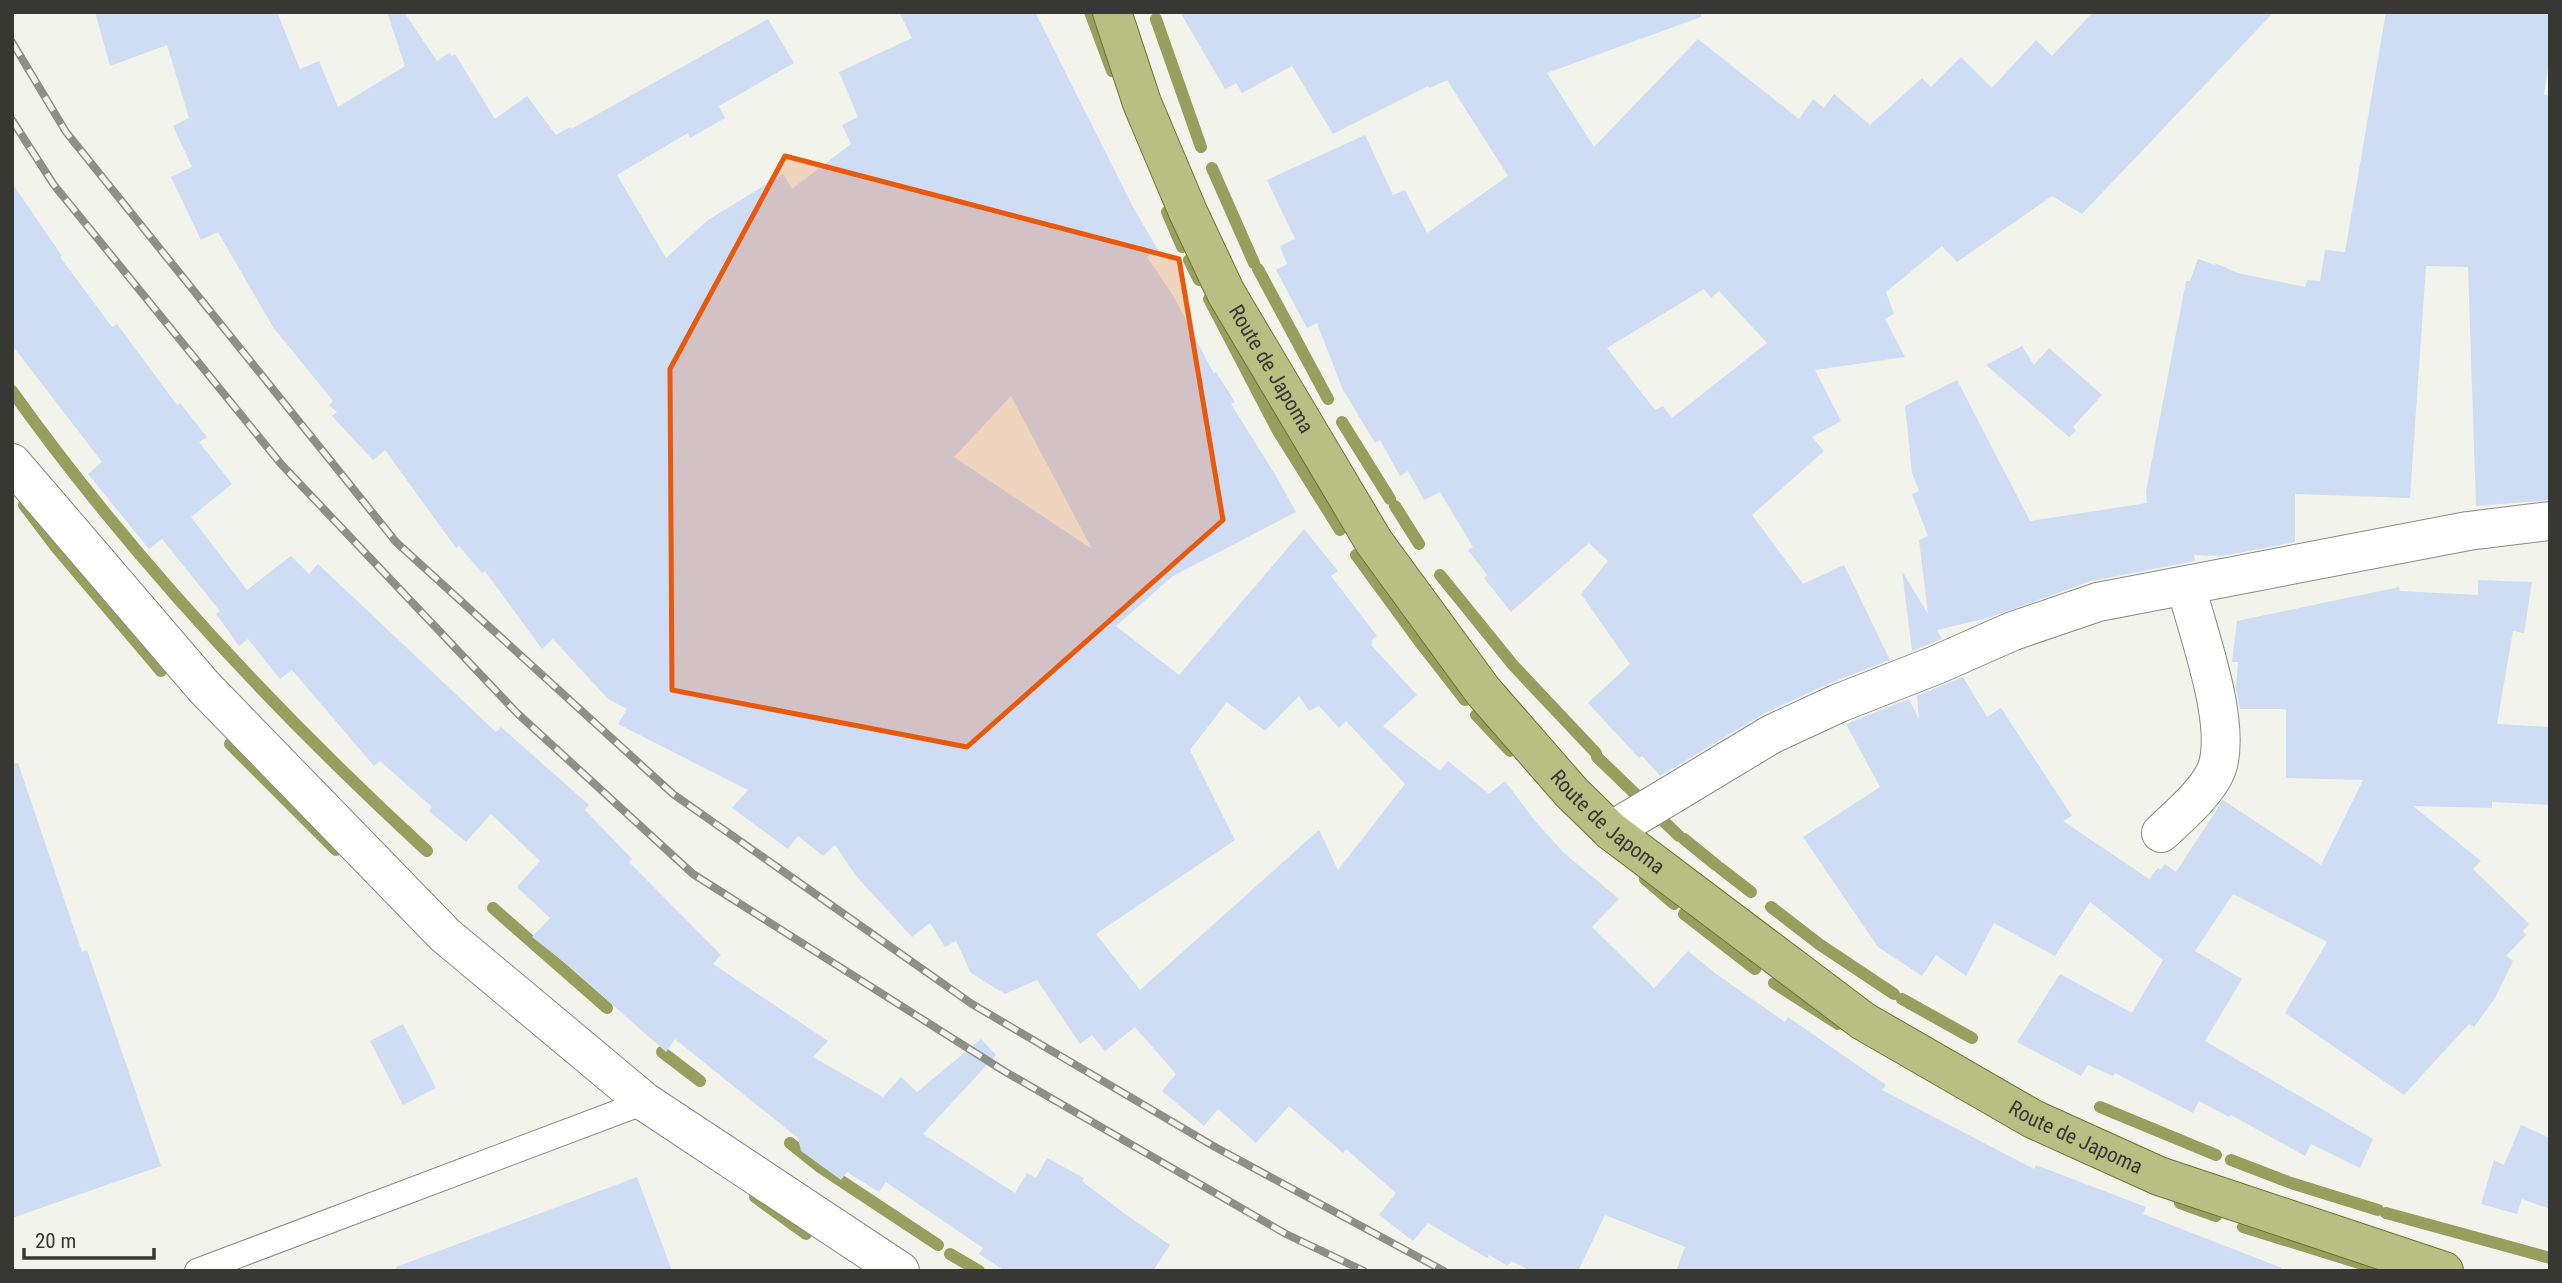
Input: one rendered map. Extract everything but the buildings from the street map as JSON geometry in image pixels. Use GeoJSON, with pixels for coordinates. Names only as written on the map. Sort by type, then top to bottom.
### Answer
{"type":"FeatureCollection","features":[{"type":"Feature","properties":{"kind":"main road","name":"Route de Japoma"},"geometry":{"type":"LineString","coordinates":[[1112,12],[1142,103],[1226,293],[1374,542],[1483,691],[1572,793],[1611,831],[1863,1021],[2033,1119],[2159,1176],[2444,1271]]}},
{"type":"Feature","properties":{"kind":"street"},"geometry":{"type":"LineString","coordinates":[[12,463],[204,687],[445,935],[645,1102],[900,1271]]}},
{"type":"Feature","properties":{"kind":"street"},"geometry":{"type":"LineString","coordinates":[[1611,831],[1772,734],[1839,703],[2013,631],[2098,602],[2468,531],[2550,521]]}},
{"type":"Feature","properties":{"kind":"street"},"geometry":{"type":"LineString","coordinates":[[2161,833],[2195,800],[2216,770],[2221,745],[2216,697],[2186,586]]}},
{"type":"Feature","properties":{"kind":"lane"},"geometry":{"type":"LineString","coordinates":[[197,1271],[645,1102]]}},
{"type":"Feature","properties":{"kind":"highlighted area"},"geometry":{"type":"Polygon","coordinates":[[[785,156],[1179,259],[1223,520],[967,747],[672,690],[670,369],[785,156]]]}},
{"type":"Feature","properties":{"kind":"waterway"},"geometry":{"type":"LineString","coordinates":[[1090,12],[1112,71]]}},
{"type":"Feature","properties":{"kind":"waterway"},"geometry":{"type":"LineString","coordinates":[[1156,19],[1201,147]]}},
{"type":"Feature","properties":{"kind":"waterway"},"geometry":{"type":"LineString","coordinates":[[1212,168],[1254,263]]}},
{"type":"Feature","properties":{"kind":"waterway"},"geometry":{"type":"LineString","coordinates":[[1167,212],[1182,247]]}},
{"type":"Feature","properties":{"kind":"waterway"},"geometry":{"type":"LineString","coordinates":[[1189,260],[1199,280]]}},
{"type":"Feature","properties":{"kind":"waterway"},"geometry":{"type":"LineString","coordinates":[[1258,269],[1328,399]]}},
{"type":"Feature","properties":{"kind":"waterway"},"geometry":{"type":"LineString","coordinates":[[1209,299],[1278,431],[1340,530]]}},
{"type":"Feature","properties":{"kind":"waterway"},"geometry":{"type":"LineString","coordinates":[[12,391],[106,514],[208,632],[315,744],[427,851]]}},
{"type":"Feature","properties":{"kind":"waterway"},"geometry":{"type":"LineString","coordinates":[[1342,422],[1390,499]]}},
{"type":"Feature","properties":{"kind":"waterway"},"geometry":{"type":"LineString","coordinates":[[24,505],[55,546],[161,671]]}},
{"type":"Feature","properties":{"kind":"waterway"},"geometry":{"type":"LineString","coordinates":[[1395,506],[1419,544]]}},
{"type":"Feature","properties":{"kind":"waterway"},"geometry":{"type":"LineString","coordinates":[[1356,555],[1465,700]]}},
{"type":"Feature","properties":{"kind":"waterway"},"geometry":{"type":"LineString","coordinates":[[1440,575],[1513,665],[1596,753]]}},
{"type":"Feature","properties":{"kind":"waterway"},"geometry":{"type":"LineString","coordinates":[[1476,715],[1510,751]]}},
{"type":"Feature","properties":{"kind":"waterway"},"geometry":{"type":"LineString","coordinates":[[230,744],[336,850]]}},
{"type":"Feature","properties":{"kind":"waterway"},"geometry":{"type":"LineString","coordinates":[[1597,757],[1679,836]]}},
{"type":"Feature","properties":{"kind":"waterway"},"geometry":{"type":"LineString","coordinates":[[1684,839],[1716,865]]}},
{"type":"Feature","properties":{"kind":"waterway"},"geometry":{"type":"LineString","coordinates":[[1720,868],[1751,892]]}},
{"type":"Feature","properties":{"kind":"waterway"},"geometry":{"type":"LineString","coordinates":[[1645,879],[1674,904]]}},
{"type":"Feature","properties":{"kind":"waterway"},"geometry":{"type":"LineString","coordinates":[[1771,907],[1819,944],[1894,994]]}},
{"type":"Feature","properties":{"kind":"waterway"},"geometry":{"type":"LineString","coordinates":[[493,908],[607,1008]]}},
{"type":"Feature","properties":{"kind":"waterway"},"geometry":{"type":"LineString","coordinates":[[1684,914],[1755,969]]}},
{"type":"Feature","properties":{"kind":"waterway"},"geometry":{"type":"LineString","coordinates":[[1774,983],[1838,1024]]}},
{"type":"Feature","properties":{"kind":"waterway"},"geometry":{"type":"LineString","coordinates":[[1902,999],[1972,1038]]}},
{"type":"Feature","properties":{"kind":"waterway"},"geometry":{"type":"LineString","coordinates":[[662,1052],[700,1081]]}},
{"type":"Feature","properties":{"kind":"waterway"},"geometry":{"type":"LineString","coordinates":[[2100,1107],[2216,1155]]}},
{"type":"Feature","properties":{"kind":"waterway"},"geometry":{"type":"LineString","coordinates":[[790,1143],[820,1167],[938,1245]]}},
{"type":"Feature","properties":{"kind":"waterway"},"geometry":{"type":"LineString","coordinates":[[2231,1160],[2291,1183],[2378,1210]]}},
{"type":"Feature","properties":{"kind":"waterway"},"geometry":{"type":"LineString","coordinates":[[755,1197],[806,1234]]}},
{"type":"Feature","properties":{"kind":"waterway"},"geometry":{"type":"LineString","coordinates":[[2180,1203],[2216,1216]]}},
{"type":"Feature","properties":{"kind":"waterway"},"geometry":{"type":"LineString","coordinates":[[2386,1213],[2550,1258]]}},
{"type":"Feature","properties":{"kind":"waterway"},"geometry":{"type":"LineString","coordinates":[[2243,1227],[2372,1267]]}},
{"type":"Feature","properties":{"kind":"waterway"},"geometry":{"type":"LineString","coordinates":[[950,1254],[979,1271]]}},
{"type":"Feature","properties":{"kind":"railway"},"geometry":{"type":"LineString","coordinates":[[12,42],[66,132],[396,542],[673,794],[972,1004],[1215,1147],[1444,1271]]}},
{"type":"Feature","properties":{"kind":"railway"},"geometry":{"type":"LineString","coordinates":[[12,120],[54,185],[281,464],[517,713],[693,874],[1004,1071],[1286,1234],[1364,1271]]}}]}
